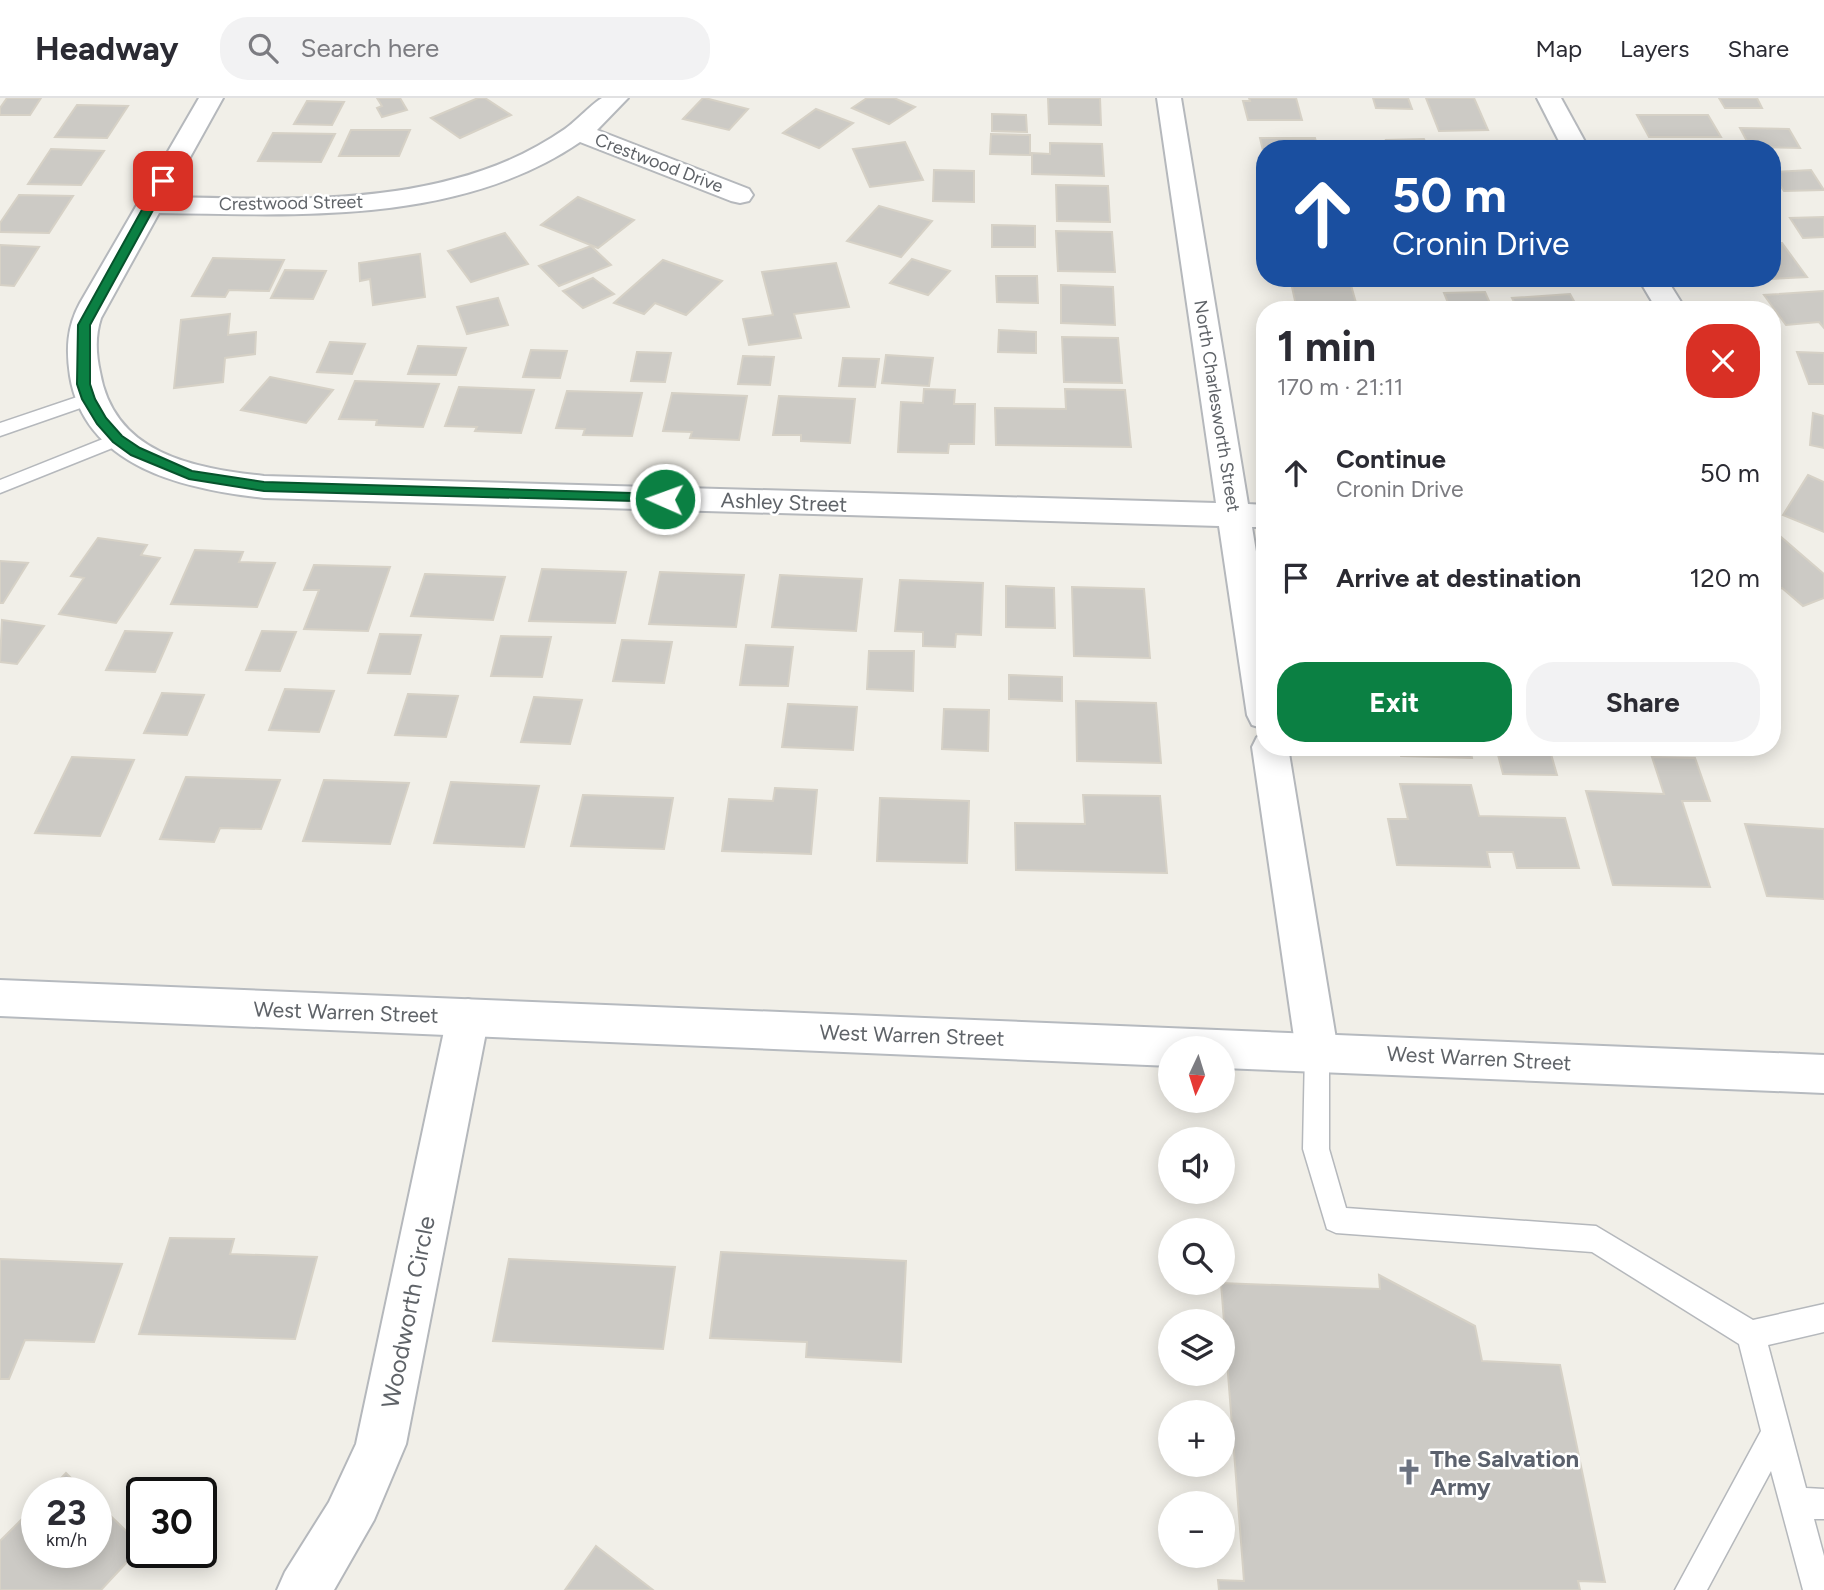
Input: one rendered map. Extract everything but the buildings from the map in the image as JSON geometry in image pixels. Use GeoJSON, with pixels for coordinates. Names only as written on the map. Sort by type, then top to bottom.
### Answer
{"type":"FeatureCollection","features":[{"type":"Feature","properties":{"kind":"street"},"geometry":{"type":"LineString","coordinates":[[118,439],[101,421],[83,384],[84,325],[211,98]]}},
{"type":"Feature","properties":{"kind":"street","name":"Crestwood Street"},"geometry":{"type":"LineString","coordinates":[[150,205],[309,206],[411,196],[496,176],[542,154],[579,132],[616,98]]}},
{"type":"Feature","properties":{"kind":"street","name":"North Charlesworth Street"},"geometry":{"type":"LineString","coordinates":[[1169,98],[1250,516],[1256,596]]}},
{"type":"Feature","properties":{"kind":"street"},"geometry":{"type":"LineString","coordinates":[[1549,98],[1571,140]]}},
{"type":"Feature","properties":{"kind":"street","name":"Crestwood Drive"},"geometry":{"type":"LineString","coordinates":[[579,132],[740,195]]}},
{"type":"Feature","properties":{"kind":"street","name":"Ashley Street"},"geometry":{"type":"LineString","coordinates":[[118,439],[162,465],[189,475],[231,484],[1250,516]]}},
{"type":"Feature","properties":{"kind":"street"},"geometry":{"type":"LineString","coordinates":[[1271,756],[1317,1051]]}},
{"type":"Feature","properties":{"kind":"street","name":"West Warren Street"},"geometry":{"type":"LineString","coordinates":[[0,998],[1824,1074]]}},
{"type":"Feature","properties":{"kind":"street","name":"Woodworth Circle"},"geometry":{"type":"LineString","coordinates":[[303,1590],[340,1537],[364,1491],[381,1444],[468,1017]]}},
{"type":"Feature","properties":{"kind":"lane"},"geometry":{"type":"LineString","coordinates":[[0,430],[89,399]]}},
{"type":"Feature","properties":{"kind":"lane"},"geometry":{"type":"LineString","coordinates":[[0,487],[118,439]]}},
{"type":"Feature","properties":{"kind":"lane"},"geometry":{"type":"LineString","coordinates":[[1317,1051],[1315,1149],[1336,1220],[1596,1239],[1751,1335],[1776,1433],[1810,1504],[1818,1590]]}},
{"type":"Feature","properties":{"kind":"lane"},"geometry":{"type":"LineString","coordinates":[[1751,1335],[1824,1318]]}},
{"type":"Feature","properties":{"kind":"lane"},"geometry":{"type":"LineString","coordinates":[[1690,1590],[1776,1433]]}},
{"type":"Feature","properties":{"kind":"place","name":"The Salvation Army"},"geometry":{"type":"Point","coordinates":[1409,1472]}},
{"type":"Feature","properties":{"kind":"route"},"geometry":{"type":"LineString","coordinates":[[163,181],[84,325],[83,384],[91,405],[101,421],[135,452],[189,475],[231,484],[264,487],[665,499]]}}]}
